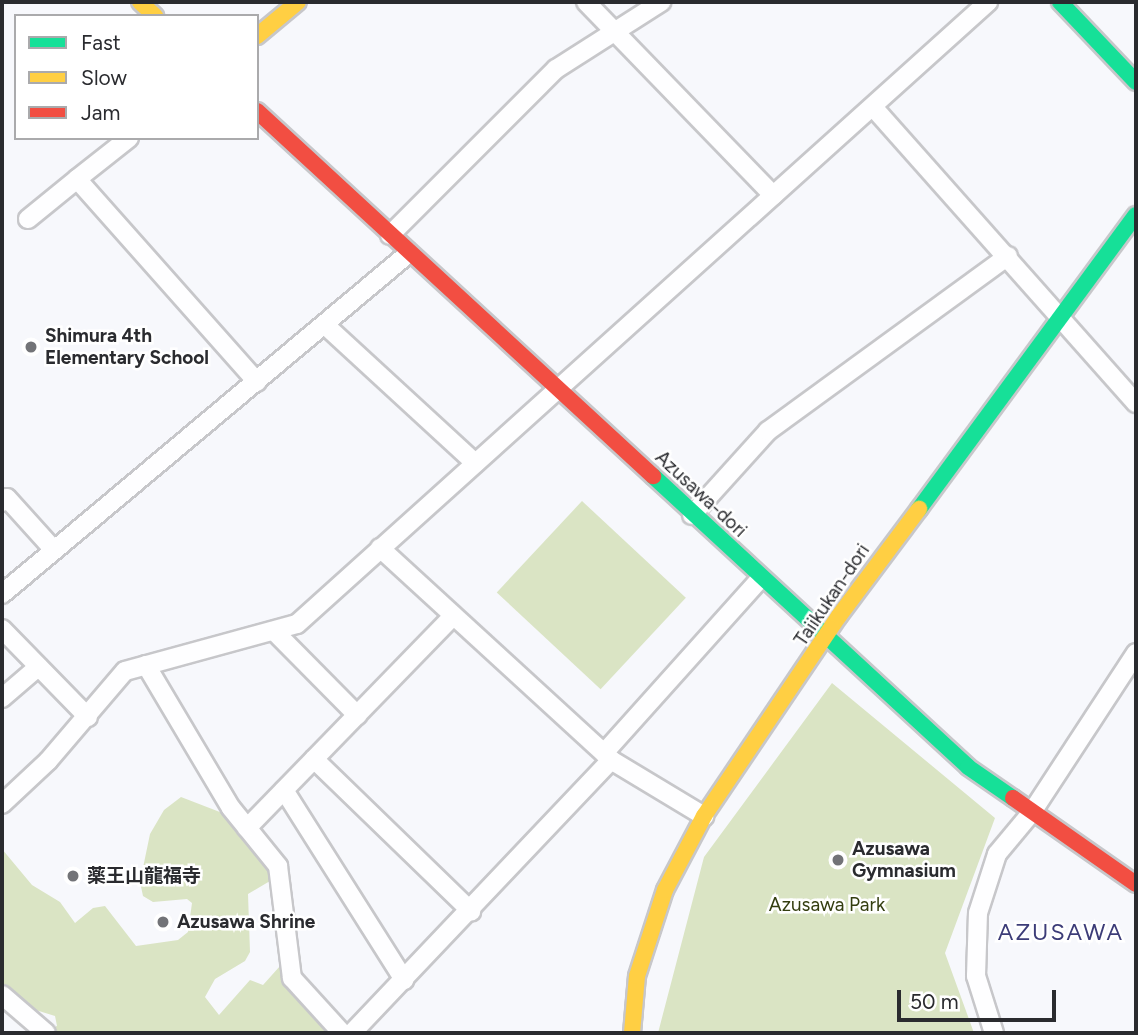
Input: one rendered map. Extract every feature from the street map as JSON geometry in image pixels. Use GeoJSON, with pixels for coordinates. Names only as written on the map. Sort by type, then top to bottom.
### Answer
{"type":"FeatureCollection","features":[{"type":"Feature","properties":{"kind":"street"},"geometry":{"type":"LineString","coordinates":[[140,2],[153,14]]}},
{"type":"Feature","properties":{"kind":"street"},"geometry":{"type":"LineString","coordinates":[[259,34],[298,2]]}},
{"type":"Feature","properties":{"kind":"street"},"geometry":{"type":"LineString","coordinates":[[586,2],[773,195]]}},
{"type":"Feature","properties":{"kind":"street"},"geometry":{"type":"LineString","coordinates":[[390,235],[556,69],[661,2]]}},
{"type":"Feature","properties":{"kind":"street"},"geometry":{"type":"LineString","coordinates":[[2,804],[88,717],[125,671],[297,624],[988,2]]}},
{"type":"Feature","properties":{"kind":"street"},"geometry":{"type":"LineString","coordinates":[[1060,2],[1136,82]]}},
{"type":"Feature","properties":{"kind":"street"},"geometry":{"type":"LineString","coordinates":[[873,107],[1136,402]]}},
{"type":"Feature","properties":{"kind":"street","name":"Azusawa-dori"},"geometry":{"type":"LineString","coordinates":[[259,113],[968,767],[1136,884]]}},
{"type":"Feature","properties":{"kind":"street"},"geometry":{"type":"LineString","coordinates":[[28,219],[126,140]]}},
{"type":"Feature","properties":{"kind":"street"},"geometry":{"type":"LineString","coordinates":[[77,179],[257,382]]}},
{"type":"Feature","properties":{"kind":"street","name":"Taiikukan-dori"},"geometry":{"type":"LineString","coordinates":[[632,1033],[638,976],[665,890],[704,817],[827,637],[1136,215]]}},
{"type":"Feature","properties":{"kind":"street"},"geometry":{"type":"LineString","coordinates":[[2,594],[409,253]]}},
{"type":"Feature","properties":{"kind":"street"},"geometry":{"type":"LineString","coordinates":[[692,515],[768,431],[1008,256]]}},
{"type":"Feature","properties":{"kind":"street"},"geometry":{"type":"LineString","coordinates":[[325,325],[475,463]]}},
{"type":"Feature","properties":{"kind":"street"},"geometry":{"type":"LineString","coordinates":[[2,502],[7,498],[54,550]]}},
{"type":"Feature","properties":{"kind":"street"},"geometry":{"type":"LineString","coordinates":[[380,548],[608,756],[704,817]]}},
{"type":"Feature","properties":{"kind":"street"},"geometry":{"type":"LineString","coordinates":[[352,1033],[471,911],[761,578]]}},
{"type":"Feature","properties":{"kind":"street"},"geometry":{"type":"LineString","coordinates":[[247,828],[453,616]]}},
{"type":"Feature","properties":{"kind":"street"},"geometry":{"type":"LineString","coordinates":[[2,629],[88,717]]}},
{"type":"Feature","properties":{"kind":"street"},"geometry":{"type":"LineString","coordinates":[[275,632],[357,715]]}},
{"type":"Feature","properties":{"kind":"street"},"geometry":{"type":"LineString","coordinates":[[994,1033],[976,976],[978,913],[996,854],[1032,811],[1136,653]]}},
{"type":"Feature","properties":{"kind":"street"},"geometry":{"type":"LineString","coordinates":[[146,665],[247,828],[278,866],[292,978],[342,1033]]}},
{"type":"Feature","properties":{"kind":"street"},"geometry":{"type":"LineString","coordinates":[[2,698],[38,667]]}},
{"type":"Feature","properties":{"kind":"street"},"geometry":{"type":"LineString","coordinates":[[314,759],[471,911]]}},
{"type":"Feature","properties":{"kind":"street"},"geometry":{"type":"LineString","coordinates":[[284,790],[404,980]]}},
{"type":"Feature","properties":{"kind":"street"},"geometry":{"type":"LineString","coordinates":[[2,995],[46,1033]]}},
{"type":"Feature","properties":{"kind":"green space"},"geometry":{"type":"Polygon","coordinates":[[[582,501],[686,598],[601,689],[497,592],[582,501]]]}},
{"type":"Feature","properties":{"kind":"green space","name":"Azusawa Park"},"geometry":{"type":"Polygon","coordinates":[[[832,683],[995,818],[945,953],[974,1033],[658,1033],[704,857],[832,683]]]}},
{"type":"Feature","properties":{"kind":"green space"},"geometry":{"type":"Polygon","coordinates":[[[181,797],[225,814],[268,870],[270,881],[248,894],[250,952],[245,961],[215,979],[205,997],[219,1015],[250,980],[263,985],[289,956],[292,978],[342,1033],[57,1033],[52,1028],[57,1026],[55,1016],[26,1007],[2,984],[2,849],[32,885],[60,902],[75,923],[93,908],[105,906],[136,946],[178,940],[188,932],[192,903],[187,899],[153,902],[143,896],[140,882],[150,834],[164,810],[181,797]]]}},
{"type":"Feature","properties":{"kind":"traffic: fast"},"geometry":{"type":"LineString","coordinates":[[1060,2],[1136,82]]}},
{"type":"Feature","properties":{"kind":"traffic: fast"},"geometry":{"type":"LineString","coordinates":[[919,509],[1136,215]]}},
{"type":"Feature","properties":{"kind":"traffic: fast"},"geometry":{"type":"LineString","coordinates":[[653,476],[968,767],[1013,798]]}},
{"type":"Feature","properties":{"kind":"traffic: slow"},"geometry":{"type":"LineString","coordinates":[[140,2],[153,14]]}},
{"type":"Feature","properties":{"kind":"traffic: slow"},"geometry":{"type":"LineString","coordinates":[[259,34],[298,2]]}},
{"type":"Feature","properties":{"kind":"traffic: slow"},"geometry":{"type":"LineString","coordinates":[[632,1033],[637,976],[665,890],[704,816],[839,616],[919,509]]}},
{"type":"Feature","properties":{"kind":"traffic: jam"},"geometry":{"type":"LineString","coordinates":[[259,113],[653,476]]}},
{"type":"Feature","properties":{"kind":"traffic: jam"},"geometry":{"type":"LineString","coordinates":[[1013,798],[1136,884]]}},
{"type":"Feature","properties":{"kind":"place","name":"Shimura 4th Elementary School"},"geometry":{"type":"Point","coordinates":[31,347]}},
{"type":"Feature","properties":{"kind":"place","name":"Azusawa Gymnasium"},"geometry":{"type":"Point","coordinates":[838,860]}},
{"type":"Feature","properties":{"kind":"place","name":"薬王山龍福寺"},"geometry":{"type":"Point","coordinates":[73,876]}},
{"type":"Feature","properties":{"kind":"place","name":"Azusawa Shrine"},"geometry":{"type":"Point","coordinates":[163,922]}},
{"type":"Feature","properties":{"kind":"district","name":"AZUSAWA"},"geometry":{"type":"Point","coordinates":[1061,932]}}]}
